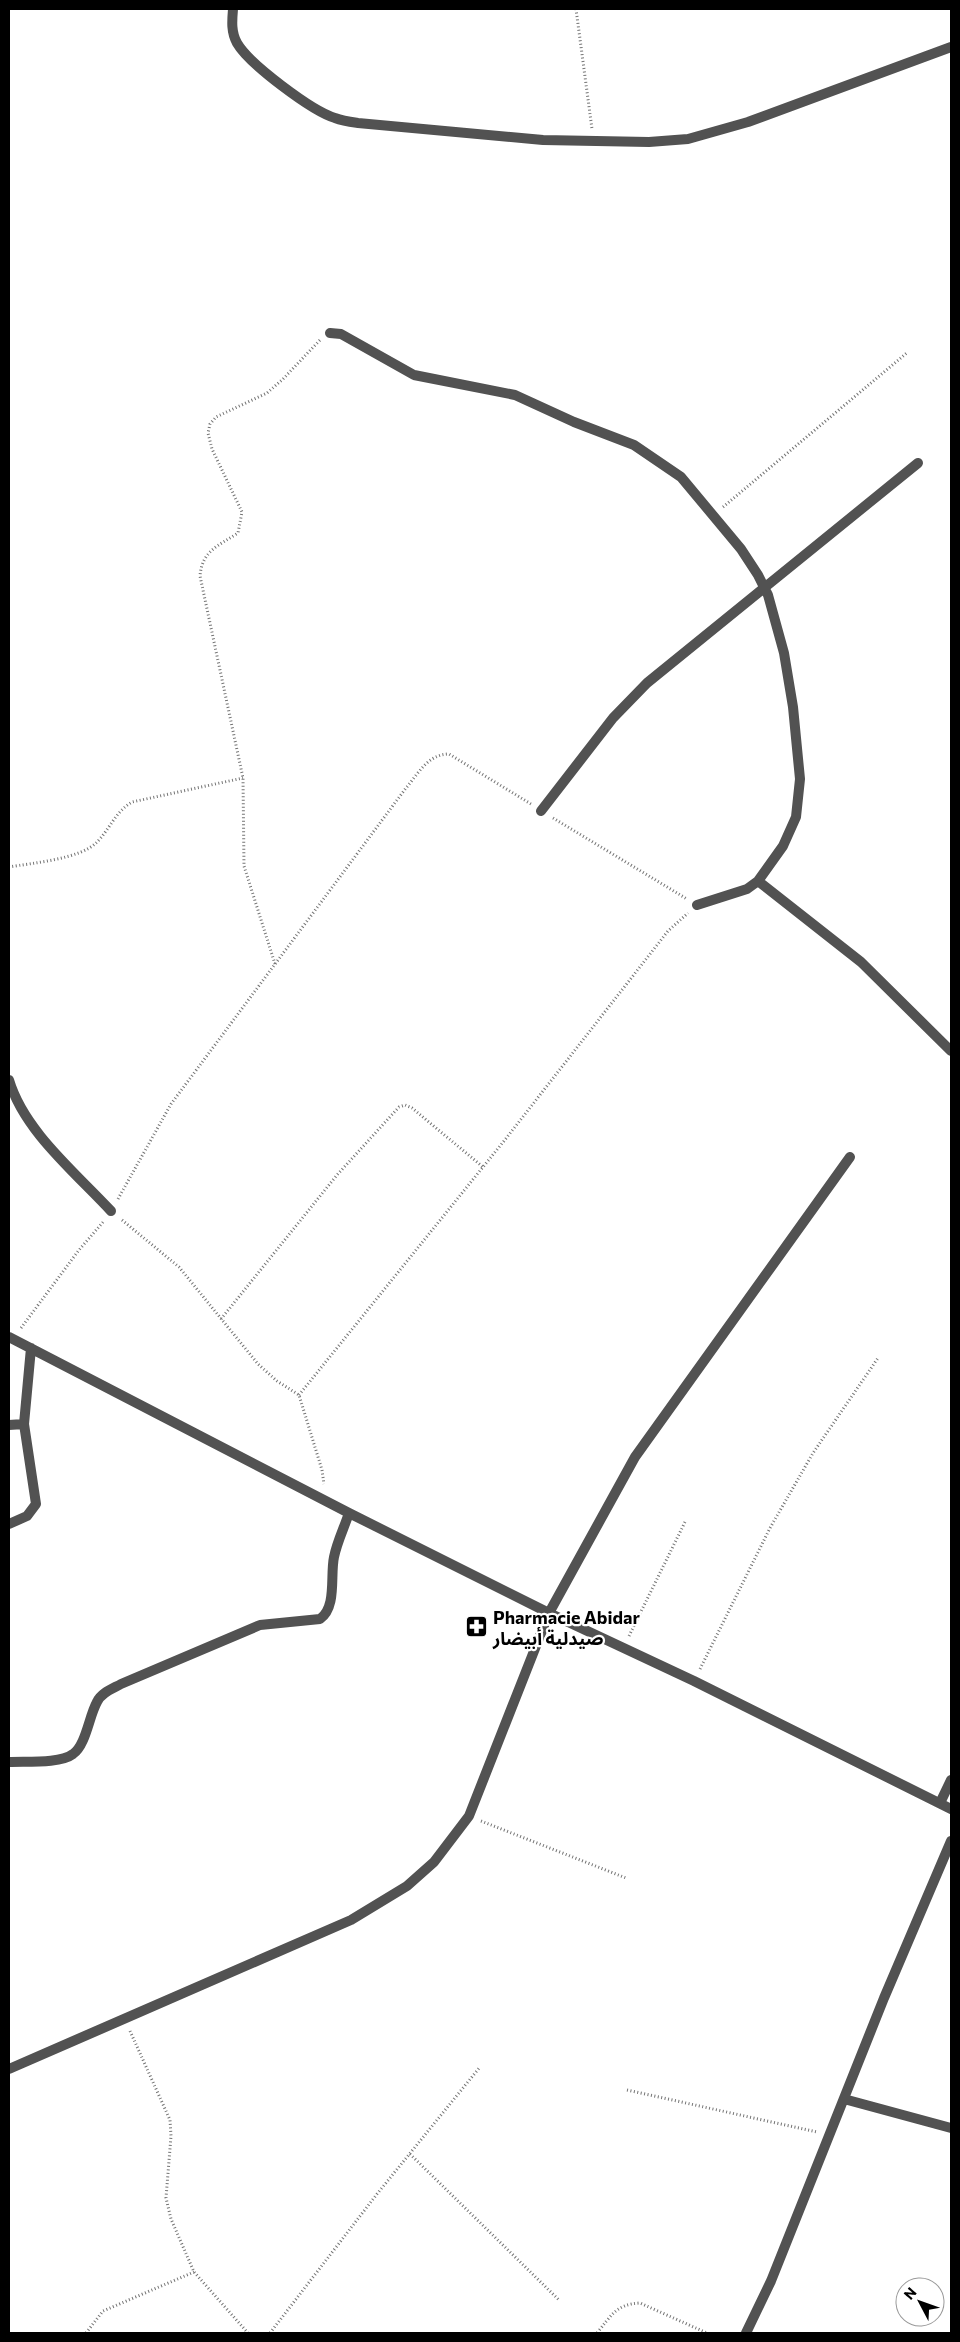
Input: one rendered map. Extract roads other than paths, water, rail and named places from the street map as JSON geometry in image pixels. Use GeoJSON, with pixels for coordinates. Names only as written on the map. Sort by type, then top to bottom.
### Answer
{"type":"FeatureCollection","features":[{"type":"Feature","properties":{"kind":"street"},"geometry":{"type":"LineString","coordinates":[[233,9],[231,24],[237,43],[248,57],[304,102],[334,118],[358,123],[543,140],[649,142],[688,139],[748,122],[951,47]]}},
{"type":"Feature","properties":{"kind":"street"},"geometry":{"type":"LineString","coordinates":[[330,333],[341,334],[414,375],[515,395],[574,422],[634,445],[681,478],[742,549],[768,595],[784,653],[793,707],[800,779],[796,817],[783,846],[758,881],[747,889],[697,905]]}},
{"type":"Feature","properties":{"kind":"street"},"geometry":{"type":"LineString","coordinates":[[541,811],[627,702],[647,683],[918,463]]}},
{"type":"Feature","properties":{"kind":"street"},"geometry":{"type":"LineString","coordinates":[[758,881],[861,962],[951,1051]]}},
{"type":"Feature","properties":{"kind":"street"},"geometry":{"type":"LineString","coordinates":[[9,1080],[13,1095],[23,1114],[40,1136],[111,1211]]}},
{"type":"Feature","properties":{"kind":"street"},"geometry":{"type":"LineString","coordinates":[[9,2068],[351,1920],[407,1886],[434,1862],[469,1816],[549,1613],[635,1457],[850,1157]]}},
{"type":"Feature","properties":{"kind":"street"},"geometry":{"type":"LineString","coordinates":[[11,1338],[327,1502],[549,1613],[694,1681],[951,1809]]}},
{"type":"Feature","properties":{"kind":"street"},"geometry":{"type":"LineString","coordinates":[[9,1524],[27,1516],[36,1504],[24,1424],[31,1348]]}},
{"type":"Feature","properties":{"kind":"street"},"geometry":{"type":"LineString","coordinates":[[9,1425],[24,1424]]}},
{"type":"Feature","properties":{"kind":"street"},"geometry":{"type":"LineString","coordinates":[[9,1762],[58,1760],[73,1754],[80,1746],[97,1701],[105,1693],[121,1684],[260,1625],[320,1619],[326,1614],[329,1606],[333,1559],[349,1513]]}},
{"type":"Feature","properties":{"kind":"street"},"geometry":{"type":"LineString","coordinates":[[940,1803],[951,1780]]}},
{"type":"Feature","properties":{"kind":"street"},"geometry":{"type":"LineString","coordinates":[[746,2333],[771,2281],[951,1841]]}},
{"type":"Feature","properties":{"kind":"street"},"geometry":{"type":"LineString","coordinates":[[844,2099],[951,2128]]}},
{"type":"Feature","properties":{"kind":"place","name":"Pharmacie Abidar صيدلية أبيضار"},"geometry":{"type":"Point","coordinates":[477,1627]}}]}
